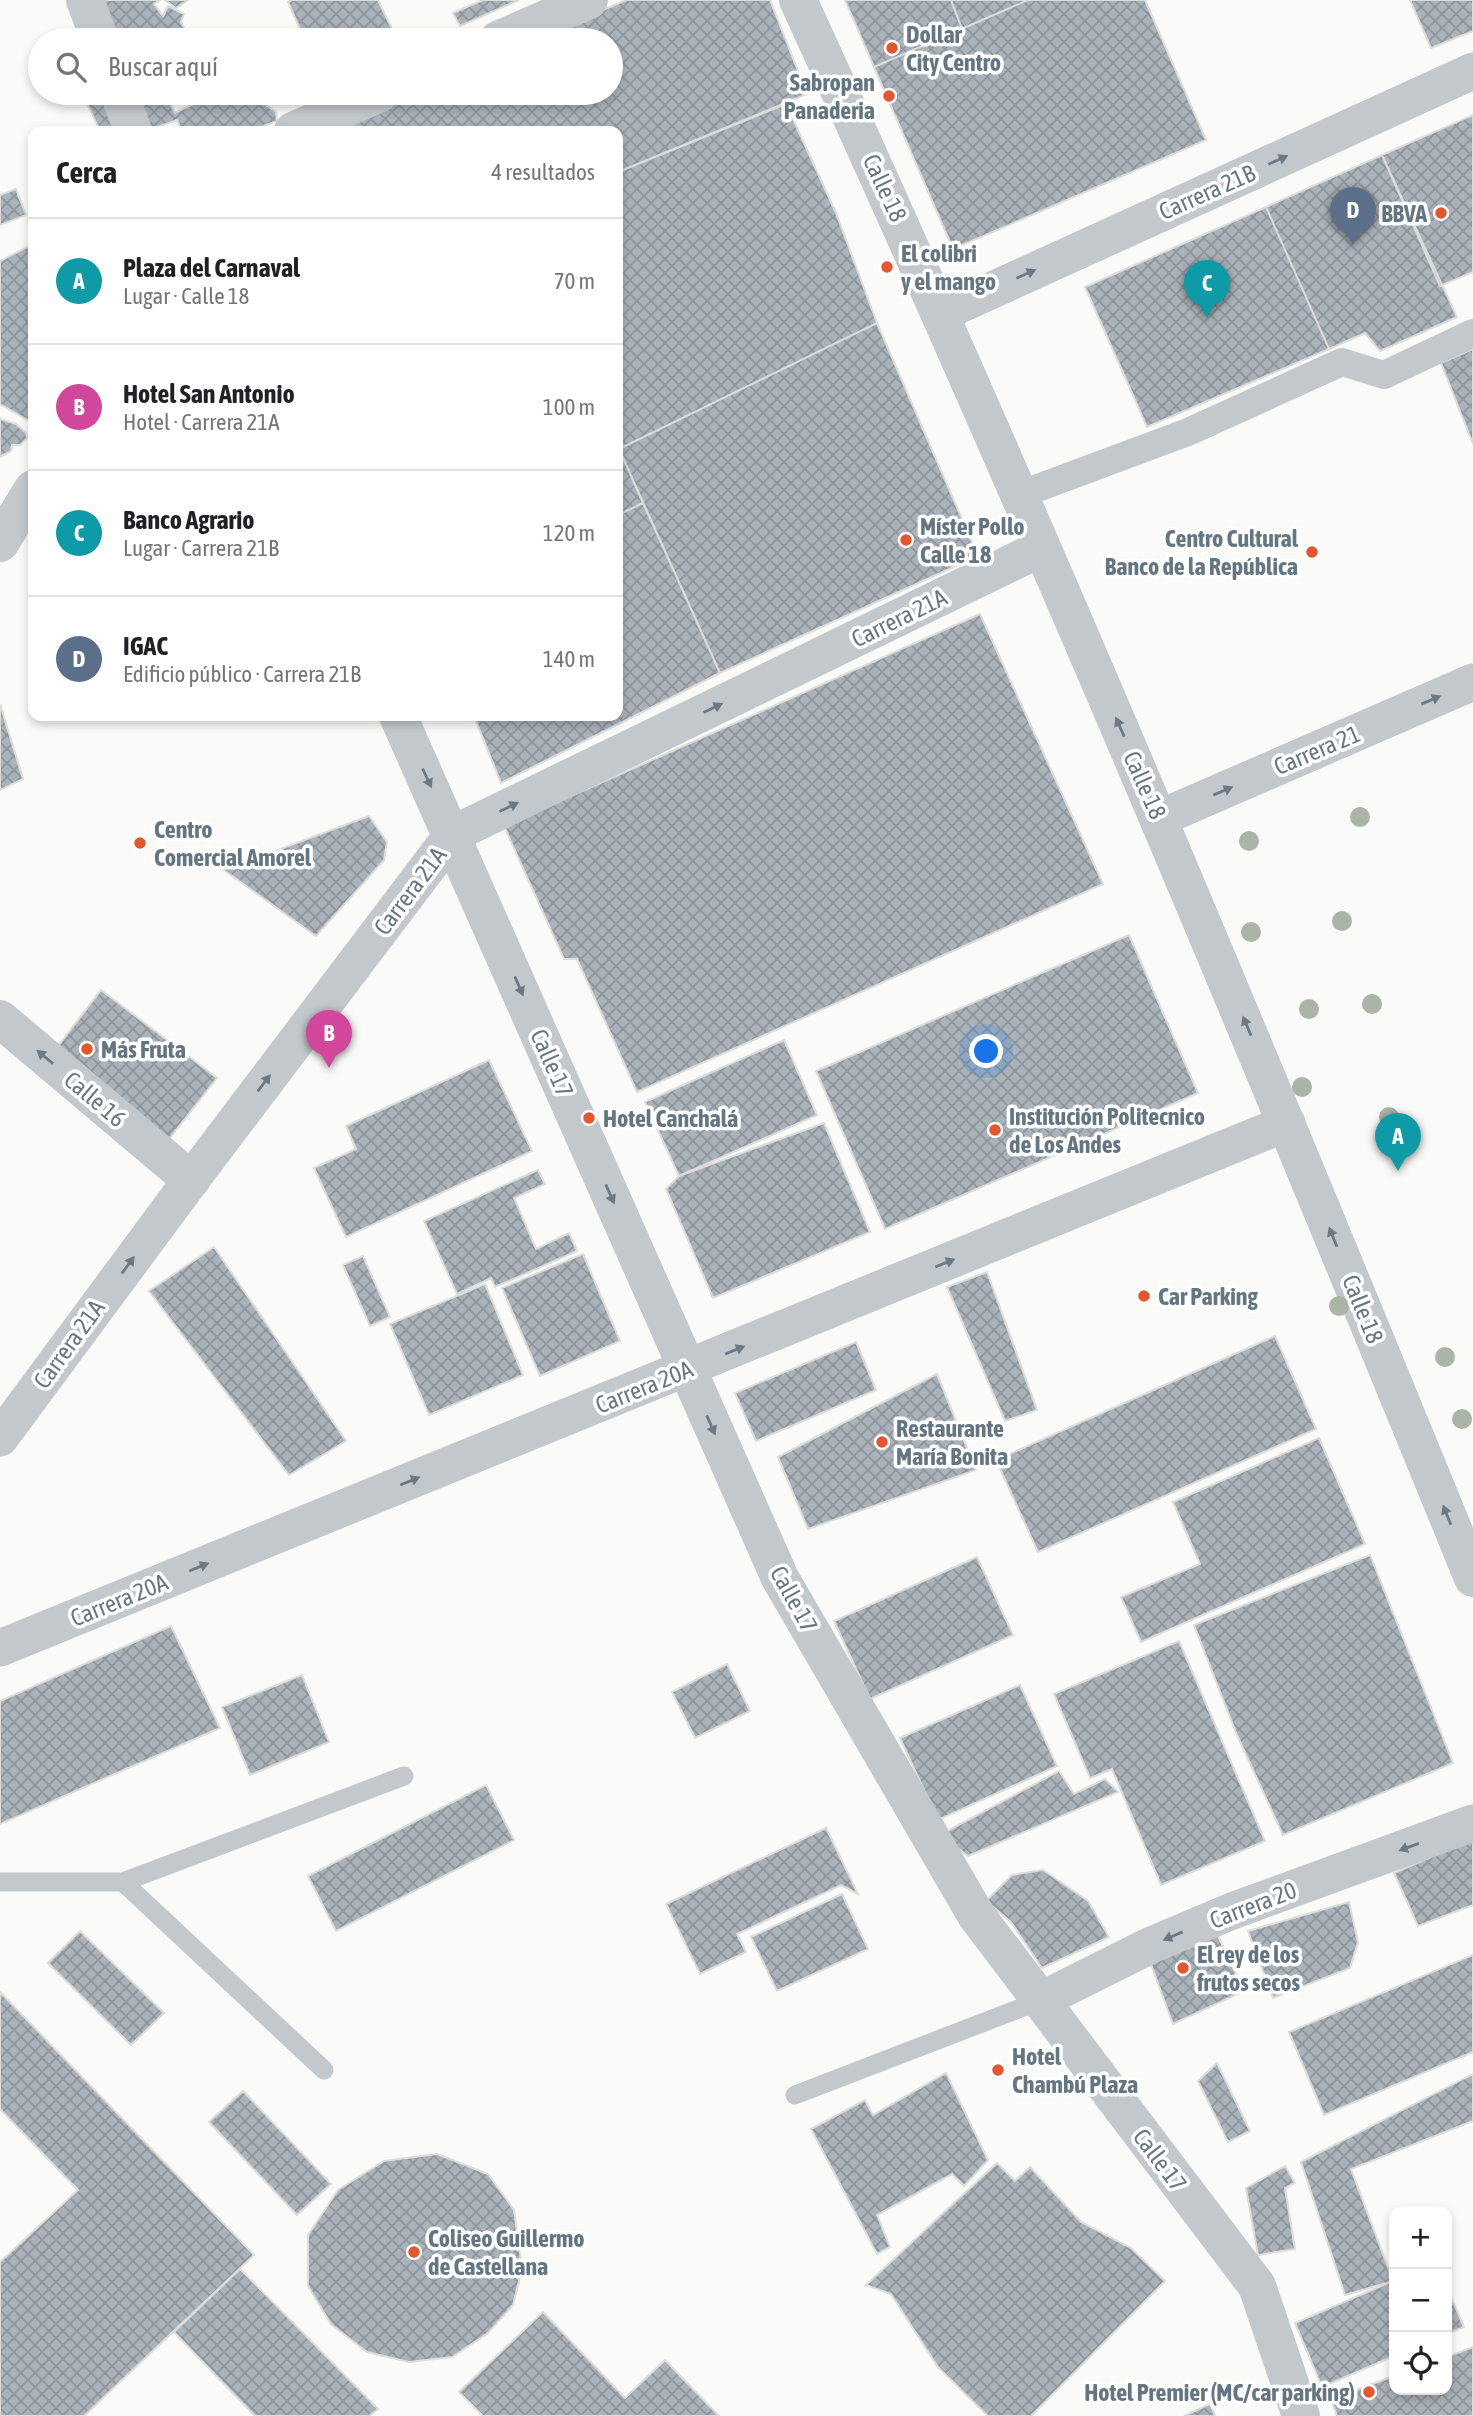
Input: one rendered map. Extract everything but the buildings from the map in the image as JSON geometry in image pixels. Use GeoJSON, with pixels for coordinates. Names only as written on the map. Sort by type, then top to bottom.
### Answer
{"type":"FeatureCollection","features":[{"type":"Feature","properties":{"kind":"street"},"geometry":{"type":"LineString","coordinates":[[85,0],[96,28]]}},
{"type":"Feature","properties":{"kind":"street"},"geometry":{"type":"LineString","coordinates":[[525,28],[589,0]]}},
{"type":"Feature","properties":{"kind":"street","name":"Calle 18"},"geometry":{"type":"LineString","coordinates":[[798,0],[942,313],[1160,818],[1473,1578]]}},
{"type":"Feature","properties":{"kind":"street","name":"Carrera 21B"},"geometry":{"type":"LineString","coordinates":[[942,313],[1473,71]]}},
{"type":"Feature","properties":{"kind":"street"},"geometry":{"type":"LineString","coordinates":[[124,105],[132,126]]}},
{"type":"Feature","properties":{"kind":"street"},"geometry":{"type":"LineString","coordinates":[[304,126],[353,105]]}},
{"type":"Feature","properties":{"kind":"street"},"geometry":{"type":"LineString","coordinates":[[1019,495],[1188,432],[1342,362],[1384,375],[1473,333]]}},
{"type":"Feature","properties":{"kind":"street"},"geometry":{"type":"LineString","coordinates":[[0,544],[28,497]]}},
{"type":"Feature","properties":{"kind":"street","name":"Carrera 21A"},"geometry":{"type":"LineString","coordinates":[[0,1438],[453,834],[1042,548]]}},
{"type":"Feature","properties":{"kind":"street","name":"Carrera 21"},"geometry":{"type":"LineString","coordinates":[[1160,818],[1473,682]]}},
{"type":"Feature","properties":{"kind":"street","name":"Calle 17"},"geometry":{"type":"LineString","coordinates":[[400,721],[453,834],[686,1370],[780,1578],[976,1915],[1257,2286],[1301,2416]]}},
{"type":"Feature","properties":{"kind":"street","name":"Calle 16"},"geometry":{"type":"LineString","coordinates":[[0,1019],[191,1180]]}},
{"type":"Feature","properties":{"kind":"street","name":"Carrera 20A"},"geometry":{"type":"LineString","coordinates":[[0,1648],[1287,1123]]}},
{"type":"Feature","properties":{"kind":"street","name":"Carrera 20"},"geometry":{"type":"LineString","coordinates":[[1039,2001],[1149,1946],[1232,1911],[1473,1823]]}},
{"type":"Feature","properties":{"kind":"lane"},"geometry":{"type":"LineString","coordinates":[[0,1882],[123,1882],[404,1776]]}},
{"type":"Feature","properties":{"kind":"lane"},"geometry":{"type":"LineString","coordinates":[[123,1882],[324,2070]]}},
{"type":"Feature","properties":{"kind":"lane"},"geometry":{"type":"LineString","coordinates":[[795,2095],[1039,2001]]}},
{"type":"Feature","properties":{"kind":"place","name":"Dollar City Centro"},"geometry":{"type":"Point","coordinates":[892,48]}},
{"type":"Feature","properties":{"kind":"place","name":"Sabropan Panaderia"},"geometry":{"type":"Point","coordinates":[889,96]}},
{"type":"Feature","properties":{"kind":"place","name":"BBVA"},"geometry":{"type":"Point","coordinates":[1441,213]}},
{"type":"Feature","properties":{"kind":"place","name":"IGAC"},"geometry":{"type":"Point","coordinates":[1353,245]}},
{"type":"Feature","properties":{"kind":"place","name":"El colibri y el mango"},"geometry":{"type":"Point","coordinates":[887,267]}},
{"type":"Feature","properties":{"kind":"place","name":"Banco Agrario"},"geometry":{"type":"Point","coordinates":[1207,318]}},
{"type":"Feature","properties":{"kind":"place","name":"Míster Pollo Calle 18"},"geometry":{"type":"Point","coordinates":[906,540]}},
{"type":"Feature","properties":{"kind":"place","name":"Centro Cultural Banco de la República"},"geometry":{"type":"Point","coordinates":[1312,552]}},
{"type":"Feature","properties":{"kind":"place","name":"Centro Comercial Amorel"},"geometry":{"type":"Point","coordinates":[140,843]}},
{"type":"Feature","properties":{"kind":"place","name":"Más Fruta"},"geometry":{"type":"Point","coordinates":[87,1049]}},
{"type":"Feature","properties":{"kind":"place","name":"Hotel San Antonio"},"geometry":{"type":"Point","coordinates":[329,1068]}},
{"type":"Feature","properties":{"kind":"place","name":"Hotel Canchalá"},"geometry":{"type":"Point","coordinates":[589,1118]}},
{"type":"Feature","properties":{"kind":"place","name":"Institución Politecnico de Los Andes"},"geometry":{"type":"Point","coordinates":[995,1130]}},
{"type":"Feature","properties":{"kind":"place","name":"Plaza del Carnaval"},"geometry":{"type":"Point","coordinates":[1398,1171]}},
{"type":"Feature","properties":{"kind":"place","name":"Car Parking"},"geometry":{"type":"Point","coordinates":[1144,1296]}},
{"type":"Feature","properties":{"kind":"place","name":"Restaurante María Bonita"},"geometry":{"type":"Point","coordinates":[882,1442]}},
{"type":"Feature","properties":{"kind":"place","name":"El rey de los frutos secos"},"geometry":{"type":"Point","coordinates":[1183,1968]}},
{"type":"Feature","properties":{"kind":"place","name":"Hotel Chambú Plaza"},"geometry":{"type":"Point","coordinates":[998,2070]}},
{"type":"Feature","properties":{"kind":"place","name":"Coliseo Guillermo de Castellana"},"geometry":{"type":"Point","coordinates":[414,2252]}},
{"type":"Feature","properties":{"kind":"place","name":"Hotel Premier (MC/car parking)"},"geometry":{"type":"Point","coordinates":[1369,2392]}}]}
